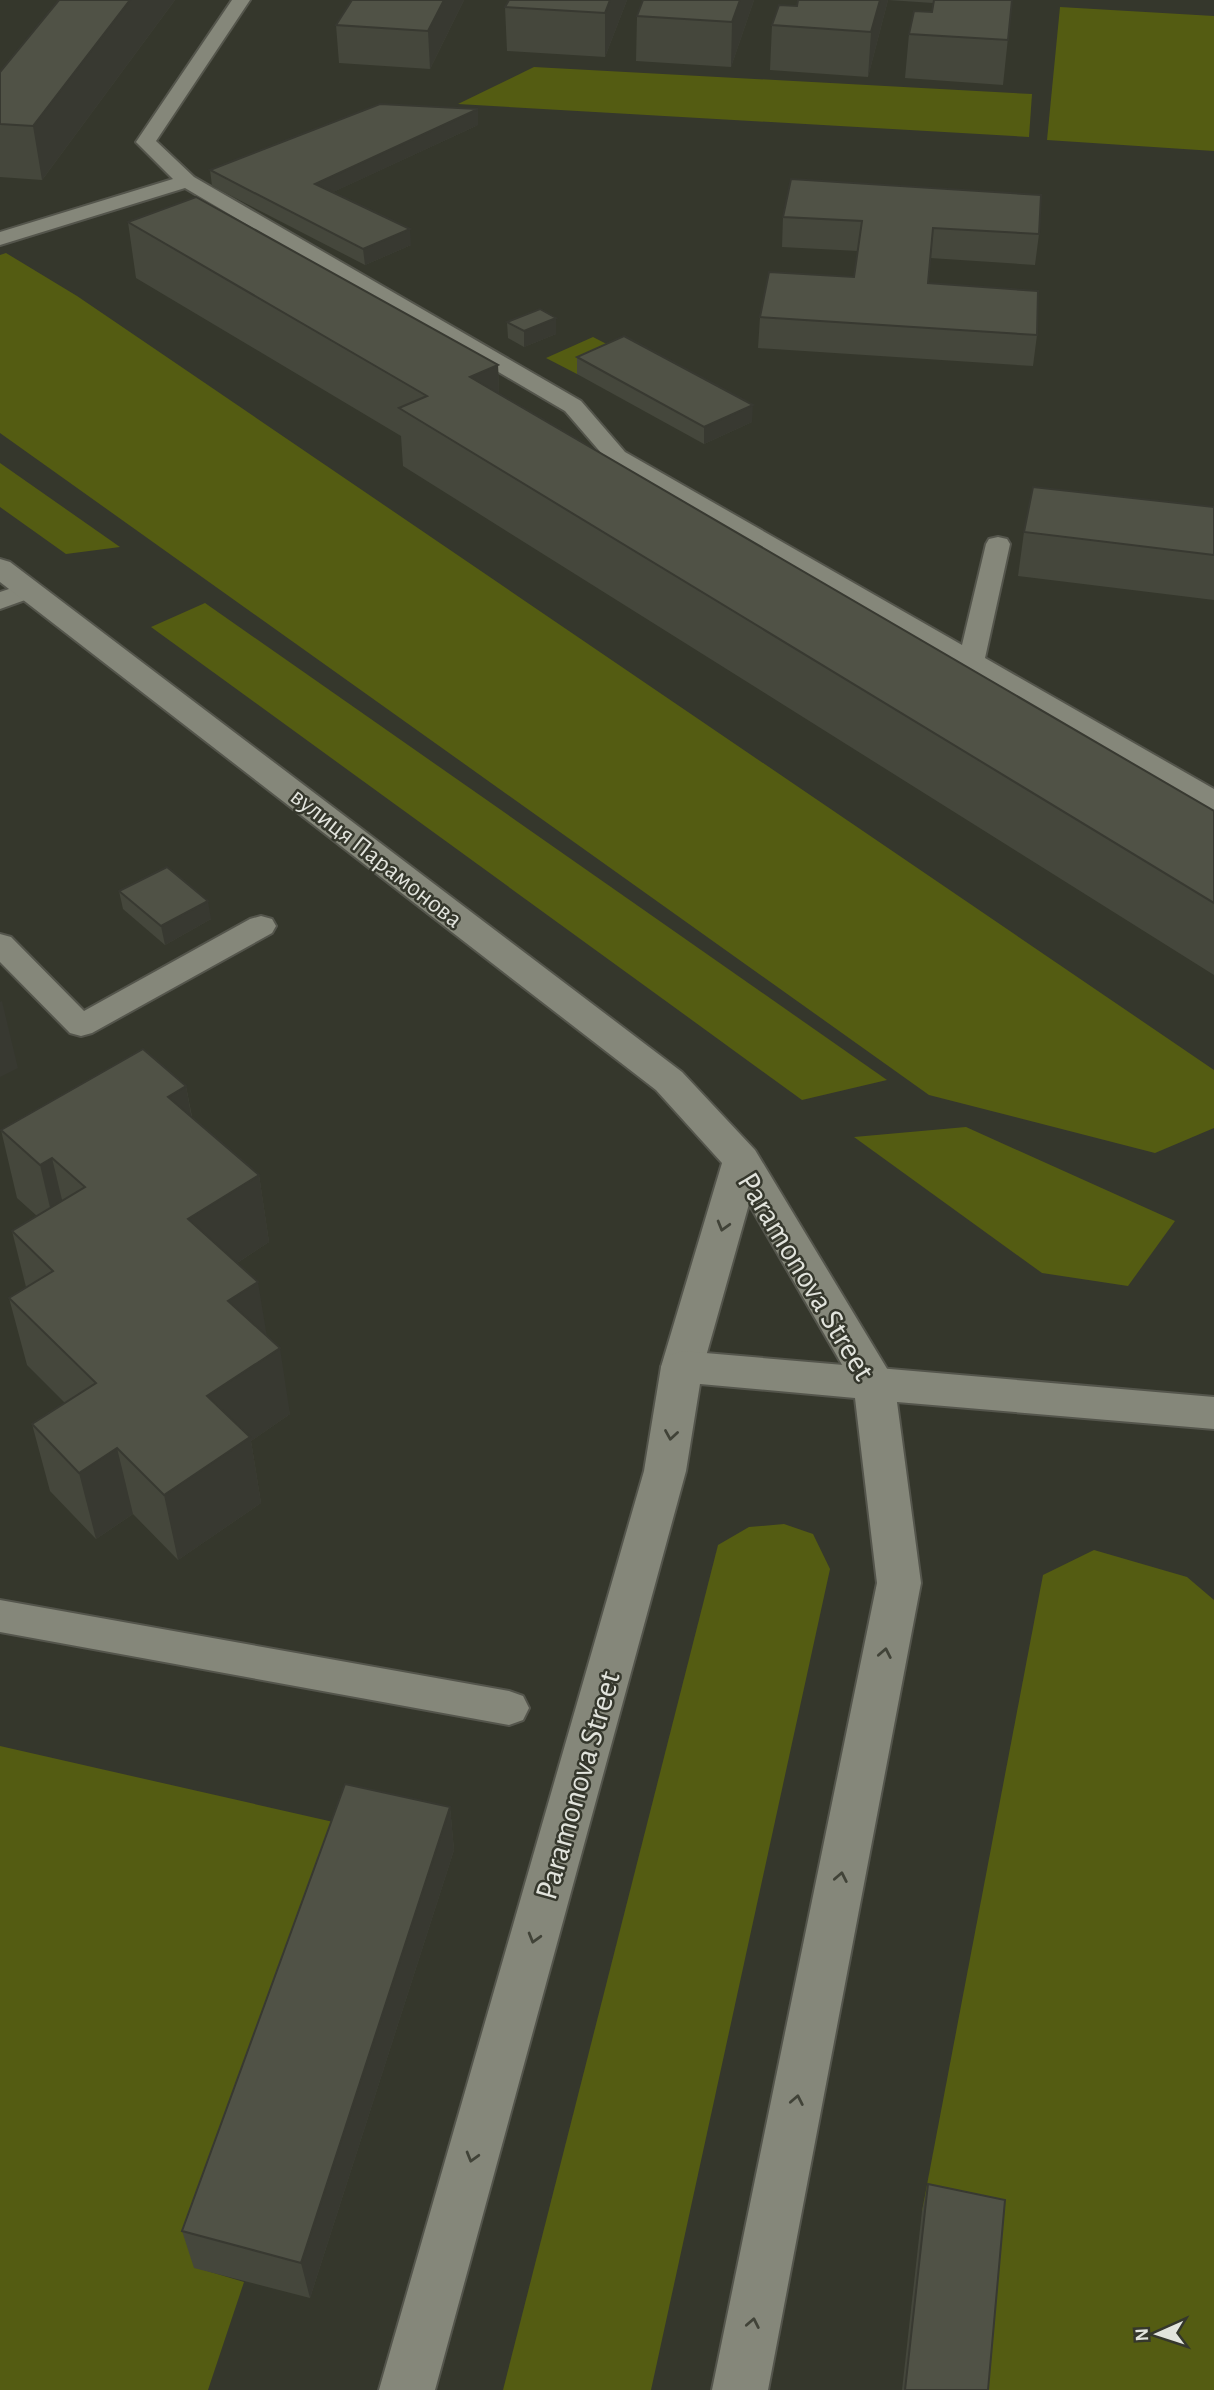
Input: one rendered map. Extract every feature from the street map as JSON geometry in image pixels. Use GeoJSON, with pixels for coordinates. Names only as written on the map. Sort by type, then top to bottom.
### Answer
{"type":"FeatureCollection","features":[{"type":"Feature","properties":{"kind":"street","name":"вулиця Парамонова"},"geometry":{"type":"LineString","coordinates":[[0,568],[15,596],[669,1081],[742,1160]]}},
{"type":"Feature","properties":{"kind":"street","name":"Paramonova Street"},"geometry":{"type":"LineString","coordinates":[[407,2390],[665,1471],[682,1367],[742,1160]]}},
{"type":"Feature","properties":{"kind":"street","name":"Paramonova Street"},"geometry":{"type":"LineString","coordinates":[[740,2390],[899,1583],[874,1383],[742,1160]]}},
{"type":"Feature","properties":{"kind":"street"},"geometry":{"type":"LineString","coordinates":[[682,1367],[1214,1413]]}},
{"type":"Feature","properties":{"kind":"lane"},"geometry":{"type":"LineString","coordinates":[[241,0],[146,142],[187,181],[573,406],[617,457],[1214,801]]}},
{"type":"Feature","properties":{"kind":"lane"},"geometry":{"type":"LineString","coordinates":[[0,239],[187,181]]}},
{"type":"Feature","properties":{"kind":"lane"},"geometry":{"type":"LineString","coordinates":[[971,660],[998,544]]}},
{"type":"Feature","properties":{"kind":"lane"},"geometry":{"type":"LineString","coordinates":[[0,944],[81,1026],[261,926]]}},
{"type":"Feature","properties":{"kind":"lane"},"geometry":{"type":"LineString","coordinates":[[0,1616],[509,1708]]}},
{"type":"Feature","properties":{"kind":"green space"},"geometry":{"type":"Polygon","coordinates":[[[1060,7],[1214,16],[1214,151],[1047,140],[1060,7]]]}},
{"type":"Feature","properties":{"kind":"green space"},"geometry":{"type":"Polygon","coordinates":[[[534,67],[1032,94],[1029,137],[458,104],[534,67]]]}},
{"type":"Feature","properties":{"kind":"green space"},"geometry":{"type":"Polygon","coordinates":[[[6,253],[77,296],[1214,1070],[1214,1128],[1155,1153],[929,1095],[0,433],[0,255],[6,253]]]}},
{"type":"Feature","properties":{"kind":"green space"},"geometry":{"type":"Polygon","coordinates":[[[593,337],[624,353],[577,374],[546,358],[593,337]]]}},
{"type":"Feature","properties":{"kind":"green space"},"geometry":{"type":"Polygon","coordinates":[[[0,463],[120,547],[66,554],[0,507],[0,463]]]}},
{"type":"Feature","properties":{"kind":"green space"},"geometry":{"type":"Polygon","coordinates":[[[205,603],[887,1080],[802,1100],[151,627],[205,603]]]}},
{"type":"Feature","properties":{"kind":"green space"},"geometry":{"type":"Polygon","coordinates":[[[966,1127],[1175,1221],[1128,1286],[1042,1273],[854,1137],[966,1127]]]}},
{"type":"Feature","properties":{"kind":"green space"},"geometry":{"type":"Polygon","coordinates":[[[784,1524],[813,1534],[830,1569],[651,2390],[503,2390],[718,1545],[749,1527],[784,1524]]]}},
{"type":"Feature","properties":{"kind":"green space"},"geometry":{"type":"Polygon","coordinates":[[[1094,1550],[1187,1577],[1214,1600],[1214,2390],[982,2390],[922,2211],[1043,1575],[1094,1550]]]}},
{"type":"Feature","properties":{"kind":"green space"},"geometry":{"type":"Polygon","coordinates":[[[0,1746],[351,1826],[194,2267],[244,2282],[208,2390],[0,2390],[0,1746]]]}},
{"type":"Feature","properties":{"kind":"building"},"geometry":{"type":"Polygon","coordinates":[[[59,0],[130,0],[33,126],[0,124],[0,72],[59,0]]]}},
{"type":"Feature","properties":{"kind":"building"},"geometry":{"type":"Polygon","coordinates":[[[352,0],[444,0],[428,31],[336,25],[352,0]]]}},
{"type":"Feature","properties":{"kind":"building"},"geometry":{"type":"Polygon","coordinates":[[[509,0],[610,0],[605,13],[505,7],[509,0]]]}},
{"type":"Feature","properties":{"kind":"building"},"geometry":{"type":"Polygon","coordinates":[[[643,0],[740,0],[732,22],[637,16],[643,0]]]}},
{"type":"Feature","properties":{"kind":"building"},"geometry":{"type":"Polygon","coordinates":[[[798,0],[880,0],[871,32],[772,25],[779,5],[797,6],[798,0]]]}},
{"type":"Feature","properties":{"kind":"building"},"geometry":{"type":"Polygon","coordinates":[[[934,0],[1012,0],[1008,40],[909,34],[914,11],[932,12],[934,0]]]}},
{"type":"Feature","properties":{"kind":"building"},"geometry":{"type":"Polygon","coordinates":[[[380,104],[478,109],[315,184],[410,229],[363,249],[210,170],[380,104]]]}},
{"type":"Feature","properties":{"kind":"building"},"geometry":{"type":"Polygon","coordinates":[[[791,179],[1041,195],[1039,234],[933,228],[928,283],[1038,291],[1037,335],[760,317],[769,272],[854,277],[862,221],[783,217],[791,179]]]}},
{"type":"Feature","properties":{"kind":"building"},"geometry":{"type":"Polygon","coordinates":[[[196,197],[498,365],[470,377],[1214,811],[1214,903],[399,408],[427,396],[128,222],[196,197]]]}},
{"type":"Feature","properties":{"kind":"building"},"geometry":{"type":"Polygon","coordinates":[[[540,309],[556,318],[524,331],[507,322],[540,309]]]}},
{"type":"Feature","properties":{"kind":"building"},"geometry":{"type":"Polygon","coordinates":[[[624,336],[753,405],[704,427],[577,357],[624,336]]]}},
{"type":"Feature","properties":{"kind":"building"},"geometry":{"type":"Polygon","coordinates":[[[1033,487],[1214,507],[1214,555],[1024,532],[1033,487]]]}},
{"type":"Feature","properties":{"kind":"building"},"geometry":{"type":"Polygon","coordinates":[[[167,867],[208,901],[161,926],[119,891],[167,867]]]}},
{"type":"Feature","properties":{"kind":"building"},"geometry":{"type":"Polygon","coordinates":[[[143,1049],[186,1086],[168,1097],[259,1175],[188,1219],[258,1282],[228,1301],[280,1348],[207,1396],[250,1437],[164,1495],[117,1448],[79,1473],[32,1424],[96,1383],[9,1298],[53,1271],[12,1231],[85,1187],[52,1158],[40,1165],[1,1130],[143,1049]]]}},
{"type":"Feature","properties":{"kind":"building"},"geometry":{"type":"Polygon","coordinates":[[[345,1784],[450,1807],[301,2263],[182,2231],[345,1784]]]}},
{"type":"Feature","properties":{"kind":"building"},"geometry":{"type":"Polygon","coordinates":[[[928,2184],[1005,2200],[988,2390],[905,2390],[928,2184]]]}}]}
